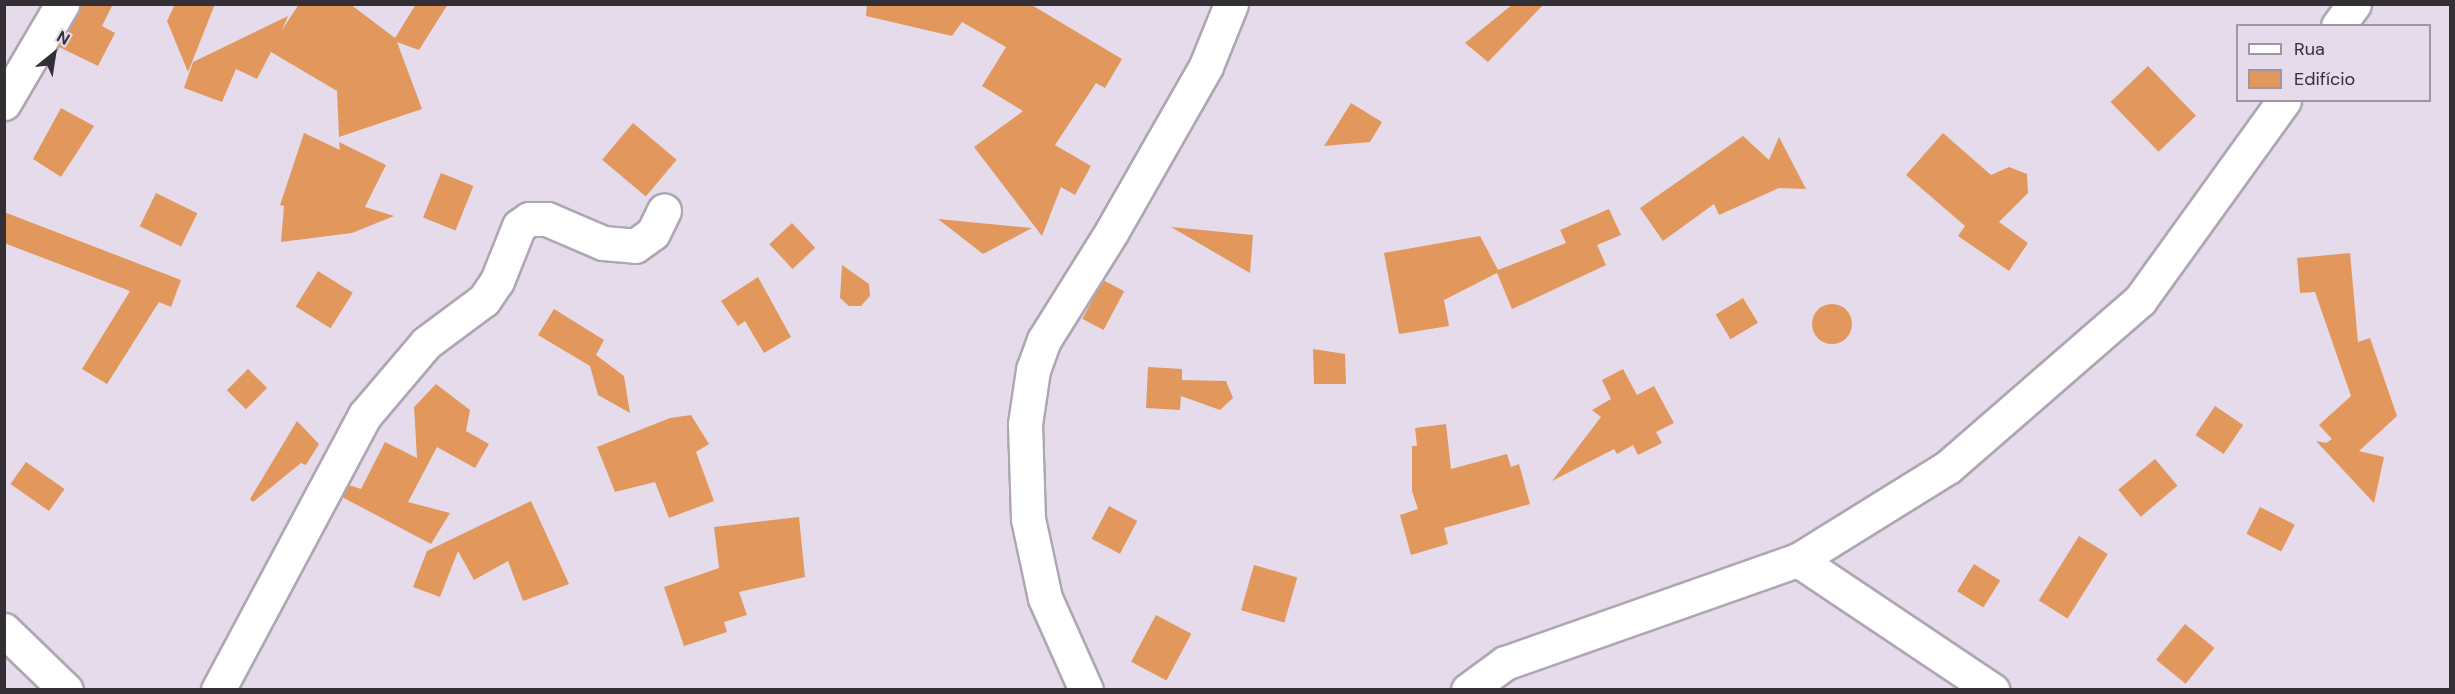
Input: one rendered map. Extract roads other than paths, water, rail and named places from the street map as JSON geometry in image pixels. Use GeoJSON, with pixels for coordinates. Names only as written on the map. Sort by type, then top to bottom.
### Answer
{"type":"FeatureCollection","features":[{"type":"Feature","properties":{"kind":"street"},"geometry":{"type":"LineString","coordinates":[[4,103],[62,4]]}},
{"type":"Feature","properties":{"kind":"street"},"geometry":{"type":"LineString","coordinates":[[1086,690],[1045,598],[1028,519],[1025,424],[1034,370],[1044,340],[1112,231],[1206,66],[1232,4]]}},
{"type":"Feature","properties":{"kind":"street"},"geometry":{"type":"LineString","coordinates":[[2339,24],[2354,4]]}},
{"type":"Feature","properties":{"kind":"street"},"geometry":{"type":"LineString","coordinates":[[1468,690],[1505,663],[1798,560],[1948,467],[2140,300],[2283,102]]}},
{"type":"Feature","properties":{"kind":"street"},"geometry":{"type":"LineString","coordinates":[[218,690],[365,415],[426,343],[484,300],[497,282],[519,226],[529,219],[547,219],[603,243],[635,246],[653,233],[664,210]]}},
{"type":"Feature","properties":{"kind":"street"},"geometry":{"type":"LineString","coordinates":[[1798,560],[1992,690]]}},
{"type":"Feature","properties":{"kind":"street"},"geometry":{"type":"LineString","coordinates":[[4,630],[66,690]]}}]}
